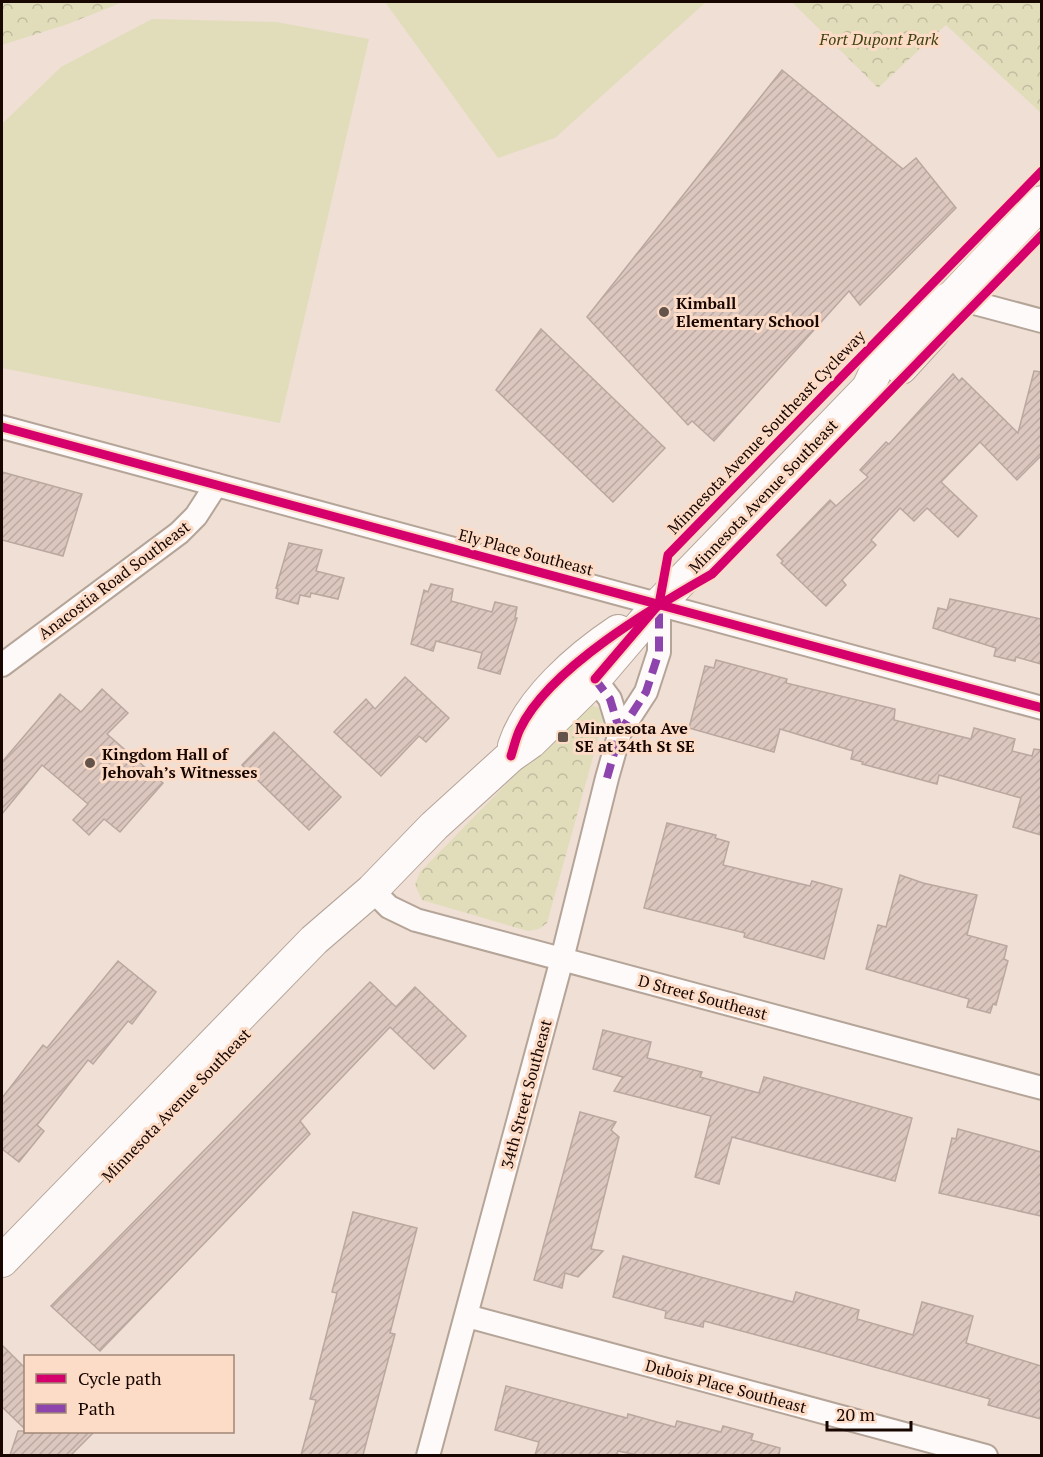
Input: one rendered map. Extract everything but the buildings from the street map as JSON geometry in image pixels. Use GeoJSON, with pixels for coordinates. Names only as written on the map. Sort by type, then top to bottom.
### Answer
{"type":"FeatureCollection","features":[{"type":"Feature","properties":{"kind":"main road","name":"Minnesota Avenue Southeast"},"geometry":{"type":"LineString","coordinates":[[2,1261],[314,940],[342,918],[434,826],[511,756],[531,742],[595,679],[658,604],[868,388],[885,385],[933,333],[952,297],[1041,202]]}},
{"type":"Feature","properties":{"kind":"main road","name":"Minnesota Avenue Southeast"},"geometry":{"type":"LineString","coordinates":[[511,756],[520,729],[542,696],[603,641],[658,604]]}},
{"type":"Feature","properties":{"kind":"main road","name":"Minnesota Avenue Southeast"},"geometry":{"type":"LineString","coordinates":[[2,1286],[326,950],[342,918]]}},
{"type":"Feature","properties":{"kind":"street"},"geometry":{"type":"LineString","coordinates":[[952,297],[1041,321]]}},
{"type":"Feature","properties":{"kind":"street","name":"Ely Place Southeast"},"geometry":{"type":"LineString","coordinates":[[2,427],[1041,708]]}},
{"type":"Feature","properties":{"kind":"street","name":"Anacostia Road Southeast"},"geometry":{"type":"LineString","coordinates":[[2,665],[179,533],[196,516],[216,485]]}},
{"type":"Feature","properties":{"kind":"street","name":"34th Street Southeast"},"geometry":{"type":"LineString","coordinates":[[428,1455],[562,959],[620,732],[646,692],[659,652],[658,604]]}},
{"type":"Feature","properties":{"kind":"street"},"geometry":{"type":"LineString","coordinates":[[595,679],[610,699],[620,732]]}},
{"type":"Feature","properties":{"kind":"street","name":"D Street Southeast"},"geometry":{"type":"LineString","coordinates":[[372,890],[389,907],[407,917],[1041,1088]]}},
{"type":"Feature","properties":{"kind":"street","name":"Dubois Place Southeast"},"geometry":{"type":"LineString","coordinates":[[467,1316],[986,1455]]}},
{"type":"Feature","properties":{"kind":"green space"},"geometry":{"type":"Polygon","coordinates":[[[2,2],[123,2],[68,24],[2,45],[2,2]]]}},
{"type":"Feature","properties":{"kind":"green space"},"geometry":{"type":"Polygon","coordinates":[[[385,2],[706,2],[555,138],[498,158],[385,2]]]}},
{"type":"Feature","properties":{"kind":"green space","name":"Fort Dupont Park"},"geometry":{"type":"Polygon","coordinates":[[[792,2],[1041,2],[1041,113],[946,25],[878,88],[792,2]]]}},
{"type":"Feature","properties":{"kind":"green space"},"geometry":{"type":"Polygon","coordinates":[[[152,19],[276,22],[369,39],[280,423],[2,368],[2,124],[61,67],[152,19]]]}},
{"type":"Feature","properties":{"kind":"green space"},"geometry":{"type":"Polygon","coordinates":[[[592,705],[599,708],[603,721],[547,923],[539,929],[528,931],[422,900],[415,885],[420,872],[582,707],[592,705]]]}},
{"type":"Feature","properties":{"kind":"marked path"},"geometry":{"type":"LineString","coordinates":[[607,778],[620,732],[646,692],[659,652],[659,604]]}},
{"type":"Feature","properties":{"kind":"marked path"},"geometry":{"type":"LineString","coordinates":[[595,679],[610,699],[620,732]]}},
{"type":"Feature","properties":{"kind":"cycle path","name":"Minnesota Avenue Southeast Cycleway"},"geometry":{"type":"LineString","coordinates":[[595,679],[659,604],[668,555],[1042,171]]}},
{"type":"Feature","properties":{"kind":"cycle path"},"geometry":{"type":"LineString","coordinates":[[511,756],[520,729],[534,706],[554,684],[578,662],[633,621],[712,574],[1042,235]]}},
{"type":"Feature","properties":{"kind":"cycle path"},"geometry":{"type":"LineString","coordinates":[[2,427],[1042,708]]}},
{"type":"Feature","properties":{"kind":"place","name":"Kimball Elementary School"},"geometry":{"type":"Point","coordinates":[664,312]}},
{"type":"Feature","properties":{"kind":"place","name":"Minnesota Ave SE at 34th St SE"},"geometry":{"type":"Point","coordinates":[563,737]}},
{"type":"Feature","properties":{"kind":"place","name":"Kingdom Hall of Jehovah’s Witnesses"},"geometry":{"type":"Point","coordinates":[90,763]}}]}
